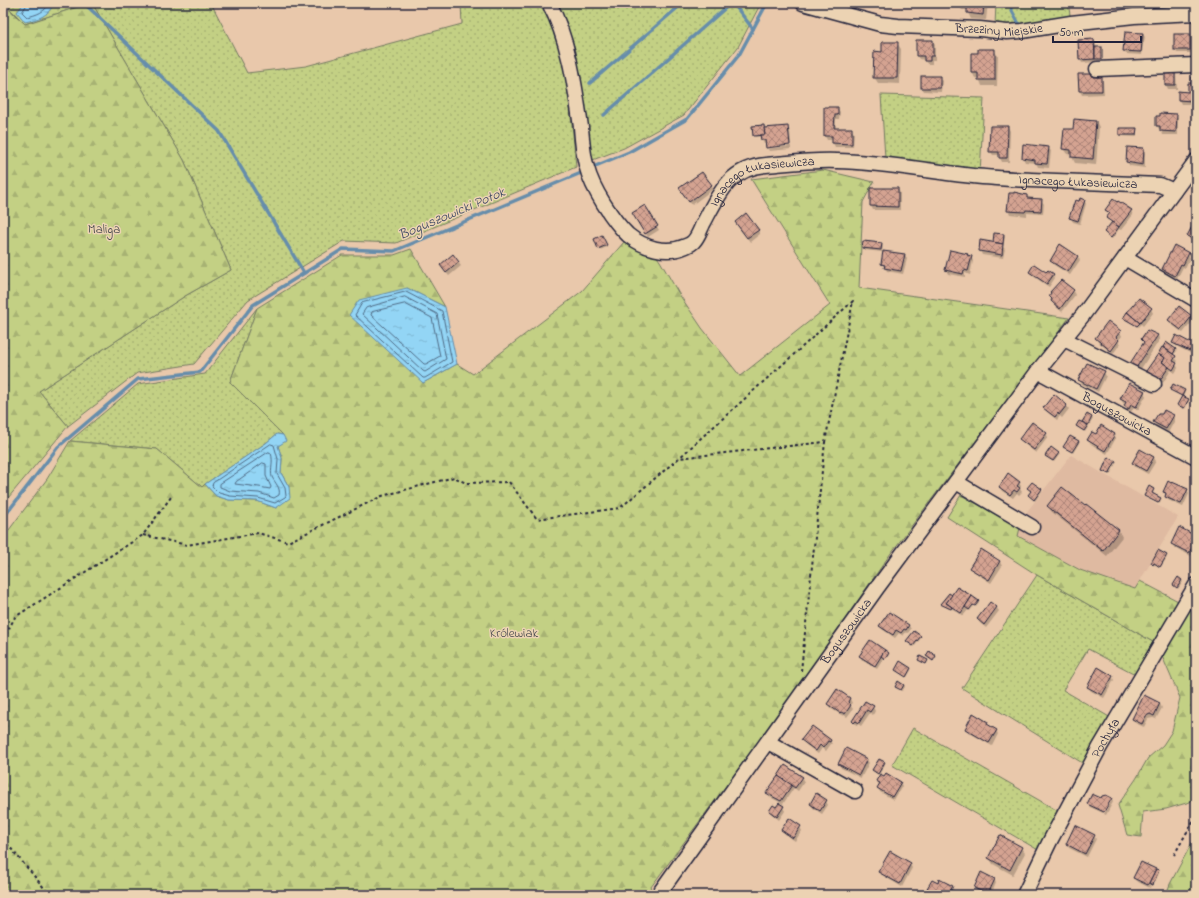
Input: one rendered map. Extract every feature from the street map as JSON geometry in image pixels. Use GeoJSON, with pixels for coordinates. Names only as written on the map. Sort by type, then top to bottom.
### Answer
{"type":"FeatureCollection","features":[{"type":"Feature","properties":{"kind":"street","name":"Ignacego Łukasiewicza"},"geometry":{"type":"LineString","coordinates":[[549,3],[567,51],[581,127],[584,159],[589,178],[618,224],[636,240],[655,249],[676,250],[691,244],[718,196],[733,177],[748,168],[764,165],[834,161],[853,162],[989,178],[1160,184],[1174,191]]}},
{"type":"Feature","properties":{"kind":"street","name":"Brzeziny Miejskie"},"geometry":{"type":"LineString","coordinates":[[804,3],[868,21],[898,26],[1007,32],[1134,16],[1196,13]]}},
{"type":"Feature","properties":{"kind":"street"},"geometry":{"type":"LineString","coordinates":[[1097,69],[1196,65]]}},
{"type":"Feature","properties":{"kind":"street","name":"Boguszowicka"},"geometry":{"type":"LineString","coordinates":[[658,895],[877,588],[1038,371],[1083,315],[1196,161]]}},
{"type":"Feature","properties":{"kind":"street"},"geometry":{"type":"LineString","coordinates":[[1125,258],[1196,300]]}},
{"type":"Feature","properties":{"kind":"street"},"geometry":{"type":"LineString","coordinates":[[1064,339],[1154,384]]}},
{"type":"Feature","properties":{"kind":"street","name":"Boguszowicka"},"geometry":{"type":"LineString","coordinates":[[1038,371],[1196,457]]}},
{"type":"Feature","properties":{"kind":"street"},"geometry":{"type":"LineString","coordinates":[[956,482],[1032,527]]}},
{"type":"Feature","properties":{"kind":"street","name":"Pochyła"},"geometry":{"type":"LineString","coordinates":[[1024,895],[1049,843],[1100,747],[1196,586]]}},
{"type":"Feature","properties":{"kind":"street"},"geometry":{"type":"LineString","coordinates":[[768,742],[855,791]]}},
{"type":"Feature","properties":{"kind":"path"},"geometry":{"type":"LineString","coordinates":[[142,535],[187,546],[258,533],[288,542],[382,496],[454,477],[466,483],[509,482],[537,519],[620,508],[679,458],[853,301],[825,442],[800,676]]}},
{"type":"Feature","properties":{"kind":"path"},"geometry":{"type":"LineString","coordinates":[[679,458],[825,442]]}},
{"type":"Feature","properties":{"kind":"path"},"geometry":{"type":"LineString","coordinates":[[3,640],[15,617],[142,535],[171,497]]}},
{"type":"Feature","properties":{"kind":"path"},"geometry":{"type":"LineString","coordinates":[[1174,855],[1196,816]]}},
{"type":"Feature","properties":{"kind":"path"},"geometry":{"type":"LineString","coordinates":[[3,839],[50,895]]}},
{"type":"Feature","properties":{"kind":"shaded area"},"geometry":{"type":"Polygon","coordinates":[[[1071,455],[1178,517],[1135,589],[1080,570],[1018,536],[1022,518],[1071,455]]]}},
{"type":"Feature","properties":{"kind":"green space"},"geometry":{"type":"Polygon","coordinates":[[[4,3],[90,3],[25,24],[4,3]]]}},
{"type":"Feature","properties":{"kind":"green space"},"geometry":{"type":"Polygon","coordinates":[[[92,3],[211,3],[247,73],[306,66],[462,24],[461,3],[538,3],[553,26],[565,67],[576,167],[396,243],[344,241],[248,300],[194,364],[137,373],[68,426],[39,391],[185,296],[231,270],[184,160],[92,3]]]}},
{"type":"Feature","properties":{"kind":"green space","name":"Maliga"},"geometry":{"type":"Polygon","coordinates":[[[92,3],[184,160],[231,270],[185,296],[39,391],[68,426],[3,504],[3,4],[25,24],[92,3]]]}},
{"type":"Feature","properties":{"kind":"green space"},"geometry":{"type":"Polygon","coordinates":[[[556,3],[761,3],[738,47],[684,115],[624,148],[590,161],[576,51],[556,3]]]}},
{"type":"Feature","properties":{"kind":"green space"},"geometry":{"type":"Polygon","coordinates":[[[996,3],[1068,3],[1071,20],[995,26],[996,3]]]}},
{"type":"Feature","properties":{"kind":"green space"},"geometry":{"type":"Polygon","coordinates":[[[881,95],[984,98],[980,174],[885,158],[881,95]]]}},
{"type":"Feature","properties":{"kind":"green space","name":"Królewiak"},"geometry":{"type":"Polygon","coordinates":[[[823,170],[874,182],[863,202],[859,288],[1069,318],[891,553],[768,729],[645,895],[3,895],[3,538],[47,479],[70,441],[157,449],[202,487],[205,484],[216,496],[229,500],[257,501],[276,508],[289,487],[281,473],[282,459],[278,446],[283,435],[230,382],[257,308],[342,255],[394,255],[411,249],[445,307],[407,288],[423,383],[457,364],[473,374],[582,291],[624,242],[653,251],[702,328],[740,376],[830,305],[751,179],[823,170]]]}},
{"type":"Feature","properties":{"kind":"green space"},"geometry":{"type":"Polygon","coordinates":[[[257,308],[230,382],[283,435],[277,434],[202,487],[157,449],[70,441],[138,384],[205,374],[257,308]]]}},
{"type":"Feature","properties":{"kind":"green space"},"geometry":{"type":"Polygon","coordinates":[[[961,495],[1020,528],[1018,536],[1080,570],[1135,589],[1140,581],[1180,602],[1153,642],[1037,575],[947,517],[961,495]]]}},
{"type":"Feature","properties":{"kind":"green space"},"geometry":{"type":"Polygon","coordinates":[[[1037,575],[1153,642],[1135,674],[1088,649],[1063,690],[1111,718],[1084,764],[962,688],[1037,575]]]}},
{"type":"Feature","properties":{"kind":"green space"},"geometry":{"type":"Polygon","coordinates":[[[1196,597],[1196,796],[1190,802],[1166,809],[1143,812],[1141,837],[1127,835],[1118,805],[1148,758],[1163,745],[1172,731],[1180,698],[1162,656],[1196,597]]]}},
{"type":"Feature","properties":{"kind":"green space"},"geometry":{"type":"Polygon","coordinates":[[[913,728],[1058,811],[1040,851],[892,765],[913,728]]]}},
{"type":"Feature","properties":{"kind":"green space"},"geometry":{"type":"Polygon","coordinates":[[[1196,835],[1196,895],[1166,895],[1170,884],[1196,835]]]}},
{"type":"Feature","properties":{"kind":"water"},"geometry":{"type":"Polygon","coordinates":[[[24,3],[54,3],[52,8],[42,17],[25,22],[17,12],[24,3]]]}},
{"type":"Feature","properties":{"kind":"water"},"geometry":{"type":"Polygon","coordinates":[[[407,288],[445,307],[457,364],[423,383],[349,315],[359,300],[407,288]]]}},
{"type":"Feature","properties":{"kind":"water"},"geometry":{"type":"Polygon","coordinates":[[[277,434],[283,435],[286,441],[278,446],[282,458],[281,473],[289,487],[290,498],[276,508],[257,501],[229,500],[216,496],[205,484],[266,443],[277,434]]]}},
{"type":"Feature","properties":{"kind":"building"},"geometry":{"type":"Polygon","coordinates":[[[958,3],[984,3],[983,15],[967,13],[967,5],[958,3]]]}},
{"type":"Feature","properties":{"kind":"building"},"geometry":{"type":"Polygon","coordinates":[[[1125,32],[1143,33],[1141,52],[1123,51],[1125,32]]]}},
{"type":"Feature","properties":{"kind":"building"},"geometry":{"type":"Polygon","coordinates":[[[1174,34],[1190,34],[1190,50],[1174,50],[1174,34]]]}},
{"type":"Feature","properties":{"kind":"building"},"geometry":{"type":"Polygon","coordinates":[[[1094,39],[1095,59],[1079,60],[1078,40],[1094,39]]]}},
{"type":"Feature","properties":{"kind":"building"},"geometry":{"type":"Polygon","coordinates":[[[916,40],[933,40],[933,56],[930,56],[930,61],[924,61],[924,56],[916,56],[916,40]]]}},
{"type":"Feature","properties":{"kind":"building"},"geometry":{"type":"Polygon","coordinates":[[[882,42],[898,42],[897,78],[873,78],[874,51],[882,52],[882,42]]]}},
{"type":"Feature","properties":{"kind":"building"},"geometry":{"type":"Polygon","coordinates":[[[1095,47],[1102,47],[1102,59],[1095,59],[1095,47]]]}},
{"type":"Feature","properties":{"kind":"building"},"geometry":{"type":"Polygon","coordinates":[[[978,49],[995,49],[995,80],[978,80],[978,73],[971,73],[971,53],[978,53],[978,49]]]}},
{"type":"Feature","properties":{"kind":"building"},"geometry":{"type":"Polygon","coordinates":[[[1175,68],[1175,85],[1165,85],[1165,69],[1175,68]]]}},
{"type":"Feature","properties":{"kind":"building"},"geometry":{"type":"Polygon","coordinates":[[[1078,74],[1093,74],[1093,77],[1102,77],[1102,91],[1079,91],[1078,74]]]}},
{"type":"Feature","properties":{"kind":"building"},"geometry":{"type":"Polygon","coordinates":[[[921,76],[940,76],[940,88],[921,88],[921,76]]]}},
{"type":"Feature","properties":{"kind":"building"},"geometry":{"type":"Polygon","coordinates":[[[1192,77],[1196,77],[1196,95],[1192,94],[1192,77]]]}},
{"type":"Feature","properties":{"kind":"building"},"geometry":{"type":"Polygon","coordinates":[[[1188,83],[1192,83],[1192,101],[1178,100],[1178,91],[1188,92],[1188,83]]]}},
{"type":"Feature","properties":{"kind":"building"},"geometry":{"type":"Polygon","coordinates":[[[824,107],[838,107],[838,115],[835,115],[834,128],[852,128],[852,144],[832,143],[832,136],[824,136],[824,107]]]}},
{"type":"Feature","properties":{"kind":"building"},"geometry":{"type":"Polygon","coordinates":[[[1160,113],[1177,114],[1176,132],[1160,131],[1160,126],[1156,126],[1156,116],[1160,116],[1160,113]]]}},
{"type":"Feature","properties":{"kind":"building"},"geometry":{"type":"Polygon","coordinates":[[[1074,119],[1096,121],[1093,159],[1071,157],[1071,150],[1062,149],[1064,129],[1073,129],[1074,119]]]}},
{"type":"Feature","properties":{"kind":"building"},"geometry":{"type":"Polygon","coordinates":[[[764,125],[765,135],[753,136],[752,126],[764,125]]]}},
{"type":"Feature","properties":{"kind":"building"},"geometry":{"type":"Polygon","coordinates":[[[788,126],[790,145],[766,148],[765,140],[761,140],[760,135],[765,135],[764,128],[788,126]]]}},
{"type":"Feature","properties":{"kind":"building"},"geometry":{"type":"Polygon","coordinates":[[[990,126],[1008,126],[1007,158],[999,158],[999,152],[989,152],[990,126]]]}},
{"type":"Feature","properties":{"kind":"building"},"geometry":{"type":"Polygon","coordinates":[[[1119,128],[1137,128],[1136,135],[1119,135],[1119,128]]]}},
{"type":"Feature","properties":{"kind":"building"},"geometry":{"type":"Polygon","coordinates":[[[1023,144],[1049,147],[1047,164],[1035,163],[1035,160],[1022,158],[1023,144]]]}},
{"type":"Feature","properties":{"kind":"building"},"geometry":{"type":"Polygon","coordinates":[[[1127,147],[1144,148],[1143,165],[1126,162],[1127,147]]]}},
{"type":"Feature","properties":{"kind":"building"},"geometry":{"type":"Polygon","coordinates":[[[702,172],[712,185],[689,202],[679,188],[702,172]]]}},
{"type":"Feature","properties":{"kind":"building"},"geometry":{"type":"Polygon","coordinates":[[[870,188],[898,188],[898,207],[870,206],[870,188]]]}},
{"type":"Feature","properties":{"kind":"building"},"geometry":{"type":"Polygon","coordinates":[[[1014,192],[1027,195],[1027,198],[1042,199],[1041,211],[1007,211],[1009,193],[1014,192]]]}},
{"type":"Feature","properties":{"kind":"building"},"geometry":{"type":"Polygon","coordinates":[[[1080,198],[1085,200],[1078,221],[1069,218],[1075,200],[1079,201],[1080,198]]]}},
{"type":"Feature","properties":{"kind":"building"},"geometry":{"type":"Polygon","coordinates":[[[1113,199],[1132,210],[1119,227],[1106,218],[1110,213],[1105,210],[1113,199]]]}},
{"type":"Feature","properties":{"kind":"building"},"geometry":{"type":"Polygon","coordinates":[[[645,205],[658,226],[645,234],[632,213],[645,205]]]}},
{"type":"Feature","properties":{"kind":"building"},"geometry":{"type":"Polygon","coordinates":[[[746,213],[759,230],[747,238],[735,222],[746,213]]]}},
{"type":"Feature","properties":{"kind":"building"},"geometry":{"type":"Polygon","coordinates":[[[1196,219],[1196,241],[1187,236],[1196,219]]]}},
{"type":"Feature","properties":{"kind":"building"},"geometry":{"type":"Polygon","coordinates":[[[1112,222],[1119,227],[1111,238],[1104,232],[1112,222]]]}},
{"type":"Feature","properties":{"kind":"building"},"geometry":{"type":"Polygon","coordinates":[[[994,233],[1004,234],[1003,244],[993,242],[994,233]]]}},
{"type":"Feature","properties":{"kind":"building"},"geometry":{"type":"Polygon","coordinates":[[[602,235],[607,245],[598,249],[594,239],[602,235]]]}},
{"type":"Feature","properties":{"kind":"building"},"geometry":{"type":"Polygon","coordinates":[[[980,240],[1003,244],[1002,255],[979,251],[980,240]]]}},
{"type":"Feature","properties":{"kind":"building"},"geometry":{"type":"Polygon","coordinates":[[[863,241],[882,243],[881,250],[862,248],[863,241]]]}},
{"type":"Feature","properties":{"kind":"building"},"geometry":{"type":"Polygon","coordinates":[[[1060,244],[1078,256],[1068,272],[1050,261],[1060,244]]]}},
{"type":"Feature","properties":{"kind":"building"},"geometry":{"type":"Polygon","coordinates":[[[1174,245],[1189,253],[1175,276],[1162,269],[1174,245]]]}},
{"type":"Feature","properties":{"kind":"building"},"geometry":{"type":"Polygon","coordinates":[[[1193,249],[1196,251],[1196,257],[1190,254],[1193,249]]]}},
{"type":"Feature","properties":{"kind":"building"},"geometry":{"type":"Polygon","coordinates":[[[950,250],[972,256],[968,271],[964,270],[963,274],[945,270],[950,250]]]}},
{"type":"Feature","properties":{"kind":"building"},"geometry":{"type":"Polygon","coordinates":[[[883,251],[905,254],[901,271],[884,268],[885,265],[881,264],[883,251]]]}},
{"type":"Feature","properties":{"kind":"building"},"geometry":{"type":"Polygon","coordinates":[[[453,254],[459,262],[446,273],[440,265],[453,254]]]}},
{"type":"Feature","properties":{"kind":"building"},"geometry":{"type":"Polygon","coordinates":[[[1196,258],[1196,271],[1195,272],[1191,270],[1196,258]]]}},
{"type":"Feature","properties":{"kind":"building"},"geometry":{"type":"Polygon","coordinates":[[[1034,264],[1046,272],[1048,270],[1054,274],[1047,284],[1029,272],[1034,264]]]}},
{"type":"Feature","properties":{"kind":"building"},"geometry":{"type":"Polygon","coordinates":[[[1061,280],[1074,290],[1060,309],[1051,301],[1052,299],[1049,296],[1051,293],[1050,292],[1061,280]]]}},
{"type":"Feature","properties":{"kind":"building"},"geometry":{"type":"Polygon","coordinates":[[[1139,298],[1152,308],[1140,323],[1127,312],[1139,298]]]}},
{"type":"Feature","properties":{"kind":"building"},"geometry":{"type":"Polygon","coordinates":[[[1179,306],[1192,316],[1181,330],[1168,320],[1179,306]]]}},
{"type":"Feature","properties":{"kind":"building"},"geometry":{"type":"Polygon","coordinates":[[[1127,312],[1140,323],[1137,326],[1123,318],[1127,312]]]}},
{"type":"Feature","properties":{"kind":"building"},"geometry":{"type":"Polygon","coordinates":[[[1108,321],[1121,331],[1116,337],[1119,340],[1111,351],[1095,338],[1108,321]]]}},
{"type":"Feature","properties":{"kind":"building"},"geometry":{"type":"Polygon","coordinates":[[[1147,330],[1158,335],[1134,371],[1127,368],[1144,342],[1141,339],[1147,330]]]}},
{"type":"Feature","properties":{"kind":"building"},"geometry":{"type":"Polygon","coordinates":[[[1176,335],[1193,344],[1190,351],[1172,343],[1176,335]]]}},
{"type":"Feature","properties":{"kind":"building"},"geometry":{"type":"Polygon","coordinates":[[[1166,342],[1176,349],[1173,354],[1163,347],[1166,342]]]}},
{"type":"Feature","properties":{"kind":"building"},"geometry":{"type":"Polygon","coordinates":[[[1162,347],[1176,356],[1173,361],[1177,363],[1173,370],[1162,362],[1165,358],[1158,354],[1162,347]]]}},
{"type":"Feature","properties":{"kind":"building"},"geometry":{"type":"Polygon","coordinates":[[[1158,354],[1165,358],[1162,362],[1169,367],[1160,380],[1146,371],[1158,354]]]}},
{"type":"Feature","properties":{"kind":"building"},"geometry":{"type":"Polygon","coordinates":[[[1087,363],[1105,371],[1096,389],[1078,380],[1087,363]]]}},
{"type":"Feature","properties":{"kind":"building"},"geometry":{"type":"Polygon","coordinates":[[[1129,383],[1145,391],[1136,407],[1131,405],[1129,409],[1124,406],[1126,402],[1120,399],[1129,383]]]}},
{"type":"Feature","properties":{"kind":"building"},"geometry":{"type":"Polygon","coordinates":[[[1173,384],[1185,390],[1182,396],[1170,390],[1173,384]]]}},
{"type":"Feature","properties":{"kind":"building"},"geometry":{"type":"Polygon","coordinates":[[[1054,394],[1067,405],[1059,415],[1058,413],[1055,417],[1043,408],[1054,394]]]}},
{"type":"Feature","properties":{"kind":"building"},"geometry":{"type":"Polygon","coordinates":[[[1182,396],[1189,399],[1184,408],[1177,405],[1182,396]]]}},
{"type":"Feature","properties":{"kind":"building"},"geometry":{"type":"Polygon","coordinates":[[[1164,410],[1174,415],[1166,429],[1153,422],[1158,414],[1162,414],[1164,410]]]}},
{"type":"Feature","properties":{"kind":"building"},"geometry":{"type":"Polygon","coordinates":[[[1087,414],[1092,417],[1088,425],[1082,422],[1087,414]]]}},
{"type":"Feature","properties":{"kind":"building"},"geometry":{"type":"Polygon","coordinates":[[[1079,421],[1088,425],[1084,431],[1076,426],[1079,421]]]}},
{"type":"Feature","properties":{"kind":"building"},"geometry":{"type":"Polygon","coordinates":[[[1032,422],[1047,433],[1034,450],[1019,439],[1032,422]]]}},
{"type":"Feature","properties":{"kind":"building"},"geometry":{"type":"Polygon","coordinates":[[[1101,425],[1115,434],[1105,451],[1087,440],[1092,432],[1096,434],[1101,425]]]}},
{"type":"Feature","properties":{"kind":"building"},"geometry":{"type":"Polygon","coordinates":[[[1070,436],[1079,441],[1072,452],[1063,447],[1070,436]]]}},
{"type":"Feature","properties":{"kind":"building"},"geometry":{"type":"Polygon","coordinates":[[[1051,447],[1059,453],[1053,461],[1045,456],[1051,447]]]}},
{"type":"Feature","properties":{"kind":"building"},"geometry":{"type":"Polygon","coordinates":[[[1140,449],[1154,457],[1146,471],[1132,463],[1140,449]]]}},
{"type":"Feature","properties":{"kind":"building"},"geometry":{"type":"Polygon","coordinates":[[[1108,457],[1116,461],[1109,474],[1102,471],[1108,457]]]}},
{"type":"Feature","properties":{"kind":"building"},"geometry":{"type":"Polygon","coordinates":[[[1008,473],[1020,482],[1017,486],[1020,488],[1017,492],[1014,490],[1010,495],[999,487],[1008,473]]]}},
{"type":"Feature","properties":{"kind":"building"},"geometry":{"type":"Polygon","coordinates":[[[1168,481],[1188,489],[1181,504],[1165,497],[1166,493],[1163,492],[1168,481]]]}},
{"type":"Feature","properties":{"kind":"building"},"geometry":{"type":"Polygon","coordinates":[[[1032,482],[1042,489],[1034,500],[1028,495],[1031,491],[1027,488],[1032,482]]]}},
{"type":"Feature","properties":{"kind":"building"},"geometry":{"type":"Polygon","coordinates":[[[1149,486],[1154,489],[1152,493],[1161,498],[1158,503],[1144,496],[1149,486]]]}},
{"type":"Feature","properties":{"kind":"building"},"geometry":{"type":"Polygon","coordinates":[[[1062,487],[1119,530],[1103,551],[1047,506],[1062,487]]]}},
{"type":"Feature","properties":{"kind":"building"},"geometry":{"type":"Polygon","coordinates":[[[1179,527],[1196,536],[1196,540],[1189,553],[1171,544],[1179,527]]]}},
{"type":"Feature","properties":{"kind":"building"},"geometry":{"type":"Polygon","coordinates":[[[981,549],[1000,561],[989,580],[969,568],[981,549]]]}},
{"type":"Feature","properties":{"kind":"building"},"geometry":{"type":"Polygon","coordinates":[[[1158,550],[1167,555],[1160,567],[1154,563],[1153,565],[1151,563],[1158,550]]]}},
{"type":"Feature","properties":{"kind":"building"},"geometry":{"type":"Polygon","coordinates":[[[1178,577],[1182,580],[1177,588],[1173,585],[1178,577]]]}},
{"type":"Feature","properties":{"kind":"building"},"geometry":{"type":"Polygon","coordinates":[[[957,587],[972,596],[961,613],[946,603],[957,587]]]}},
{"type":"Feature","properties":{"kind":"building"},"geometry":{"type":"Polygon","coordinates":[[[949,593],[952,595],[946,603],[952,607],[951,609],[940,604],[949,593]]]}},
{"type":"Feature","properties":{"kind":"building"},"geometry":{"type":"Polygon","coordinates":[[[972,596],[979,601],[969,610],[965,607],[972,596]]]}},
{"type":"Feature","properties":{"kind":"building"},"geometry":{"type":"Polygon","coordinates":[[[990,602],[997,607],[984,625],[977,619],[990,602]]]}},
{"type":"Feature","properties":{"kind":"building"},"geometry":{"type":"Polygon","coordinates":[[[889,612],[909,625],[906,630],[904,629],[901,633],[896,630],[893,635],[879,626],[889,612]]]}},
{"type":"Feature","properties":{"kind":"building"},"geometry":{"type":"Polygon","coordinates":[[[914,631],[921,636],[913,646],[906,641],[914,631]]]}},
{"type":"Feature","properties":{"kind":"building"},"geometry":{"type":"Polygon","coordinates":[[[870,640],[885,650],[875,666],[859,656],[870,640]]]}},
{"type":"Feature","properties":{"kind":"building"},"geometry":{"type":"Polygon","coordinates":[[[885,650],[889,653],[885,659],[881,656],[885,650]]]}},
{"type":"Feature","properties":{"kind":"building"},"geometry":{"type":"Polygon","coordinates":[[[929,651],[936,656],[933,661],[926,656],[929,651]]]}},
{"type":"Feature","properties":{"kind":"building"},"geometry":{"type":"Polygon","coordinates":[[[920,656],[928,660],[926,664],[918,660],[920,656]]]}},
{"type":"Feature","properties":{"kind":"building"},"geometry":{"type":"Polygon","coordinates":[[[900,661],[911,668],[906,677],[895,670],[900,661]]]}},
{"type":"Feature","properties":{"kind":"building"},"geometry":{"type":"Polygon","coordinates":[[[1098,667],[1113,676],[1102,695],[1087,687],[1098,667]]]}},
{"type":"Feature","properties":{"kind":"building"},"geometry":{"type":"Polygon","coordinates":[[[898,681],[904,685],[901,690],[895,687],[898,681]]]}},
{"type":"Feature","properties":{"kind":"building"},"geometry":{"type":"Polygon","coordinates":[[[837,689],[850,698],[848,702],[851,705],[845,714],[840,713],[827,704],[837,689]]]}},
{"type":"Feature","properties":{"kind":"building"},"geometry":{"type":"Polygon","coordinates":[[[1144,695],[1160,703],[1154,716],[1150,714],[1146,716],[1142,724],[1132,719],[1144,695]]]}},
{"type":"Feature","properties":{"kind":"building"},"geometry":{"type":"Polygon","coordinates":[[[865,701],[874,706],[870,712],[867,710],[859,723],[856,721],[854,723],[852,721],[865,701]]]}},
{"type":"Feature","properties":{"kind":"building"},"geometry":{"type":"Polygon","coordinates":[[[973,713],[988,722],[987,724],[997,730],[989,743],[965,729],[973,713]]]}},
{"type":"Feature","properties":{"kind":"building"},"geometry":{"type":"Polygon","coordinates":[[[812,726],[831,740],[830,742],[828,741],[823,748],[820,745],[816,751],[801,740],[812,726]]]}},
{"type":"Feature","properties":{"kind":"building"},"geometry":{"type":"Polygon","coordinates":[[[846,748],[867,759],[859,775],[838,764],[846,748]]]}},
{"type":"Feature","properties":{"kind":"building"},"geometry":{"type":"Polygon","coordinates":[[[879,759],[885,762],[878,774],[872,770],[879,759]]]}},
{"type":"Feature","properties":{"kind":"building"},"geometry":{"type":"Polygon","coordinates":[[[785,765],[803,777],[795,788],[778,776],[785,765]]]}},
{"type":"Feature","properties":{"kind":"building"},"geometry":{"type":"Polygon","coordinates":[[[886,773],[901,782],[892,797],[877,788],[880,783],[876,781],[880,774],[884,776],[886,773]]]}},
{"type":"Feature","properties":{"kind":"building"},"geometry":{"type":"Polygon","coordinates":[[[778,776],[792,785],[781,801],[766,793],[778,776]]]}},
{"type":"Feature","properties":{"kind":"building"},"geometry":{"type":"Polygon","coordinates":[[[816,793],[827,800],[820,811],[810,804],[816,793]]]}},
{"type":"Feature","properties":{"kind":"building"},"geometry":{"type":"Polygon","coordinates":[[[1092,794],[1101,798],[1102,796],[1106,795],[1112,798],[1104,812],[1087,804],[1092,794]]]}},
{"type":"Feature","properties":{"kind":"building"},"geometry":{"type":"Polygon","coordinates":[[[779,803],[784,806],[777,817],[769,811],[773,805],[776,807],[779,803]]]}},
{"type":"Feature","properties":{"kind":"building"},"geometry":{"type":"Polygon","coordinates":[[[789,818],[801,826],[793,838],[781,830],[789,818]]]}},
{"type":"Feature","properties":{"kind":"building"},"geometry":{"type":"Polygon","coordinates":[[[1075,825],[1095,835],[1085,854],[1066,844],[1075,825]]]}},
{"type":"Feature","properties":{"kind":"building"},"geometry":{"type":"Polygon","coordinates":[[[1000,835],[1022,847],[1010,870],[988,858],[1000,835]]]}},
{"type":"Feature","properties":{"kind":"building"},"geometry":{"type":"Polygon","coordinates":[[[890,851],[911,863],[900,884],[878,872],[890,851]]]}},
{"type":"Feature","properties":{"kind":"building"},"geometry":{"type":"Polygon","coordinates":[[[1141,862],[1156,869],[1148,885],[1133,878],[1141,862]]]}},
{"type":"Feature","properties":{"kind":"building"},"geometry":{"type":"Polygon","coordinates":[[[1156,869],[1159,870],[1153,885],[1149,883],[1156,869]]]}},
{"type":"Feature","properties":{"kind":"building"},"geometry":{"type":"Polygon","coordinates":[[[981,872],[995,879],[988,894],[974,888],[981,872]]]}},
{"type":"Feature","properties":{"kind":"building"},"geometry":{"type":"Polygon","coordinates":[[[939,879],[953,886],[948,895],[923,895],[932,880],[938,883],[939,879]]]}},
{"type":"Feature","properties":{"kind":"waterway"},"geometry":{"type":"LineString","coordinates":[[84,3],[219,131],[304,273]]}},
{"type":"Feature","properties":{"kind":"waterway"},"geometry":{"type":"LineString","coordinates":[[590,83],[683,3]]}},
{"type":"Feature","properties":{"kind":"waterway"},"geometry":{"type":"LineString","coordinates":[[604,115],[731,3]]}},
{"type":"Feature","properties":{"kind":"waterway"},"geometry":{"type":"LineString","coordinates":[[733,3],[753,29]]}},
{"type":"Feature","properties":{"kind":"waterway","name":"Boguszowicki Potok"},"geometry":{"type":"LineString","coordinates":[[593,167],[629,152],[687,119],[739,55],[767,3]]}},
{"type":"Feature","properties":{"kind":"waterway"},"geometry":{"type":"LineString","coordinates":[[1011,3],[1012,11],[1019,24]]}},
{"type":"Feature","properties":{"kind":"waterway","name":"Boguszowicki Potok"},"geometry":{"type":"LineString","coordinates":[[3,518],[58,447],[138,379],[200,372],[253,305],[343,249],[394,251],[581,173]]}}]}
